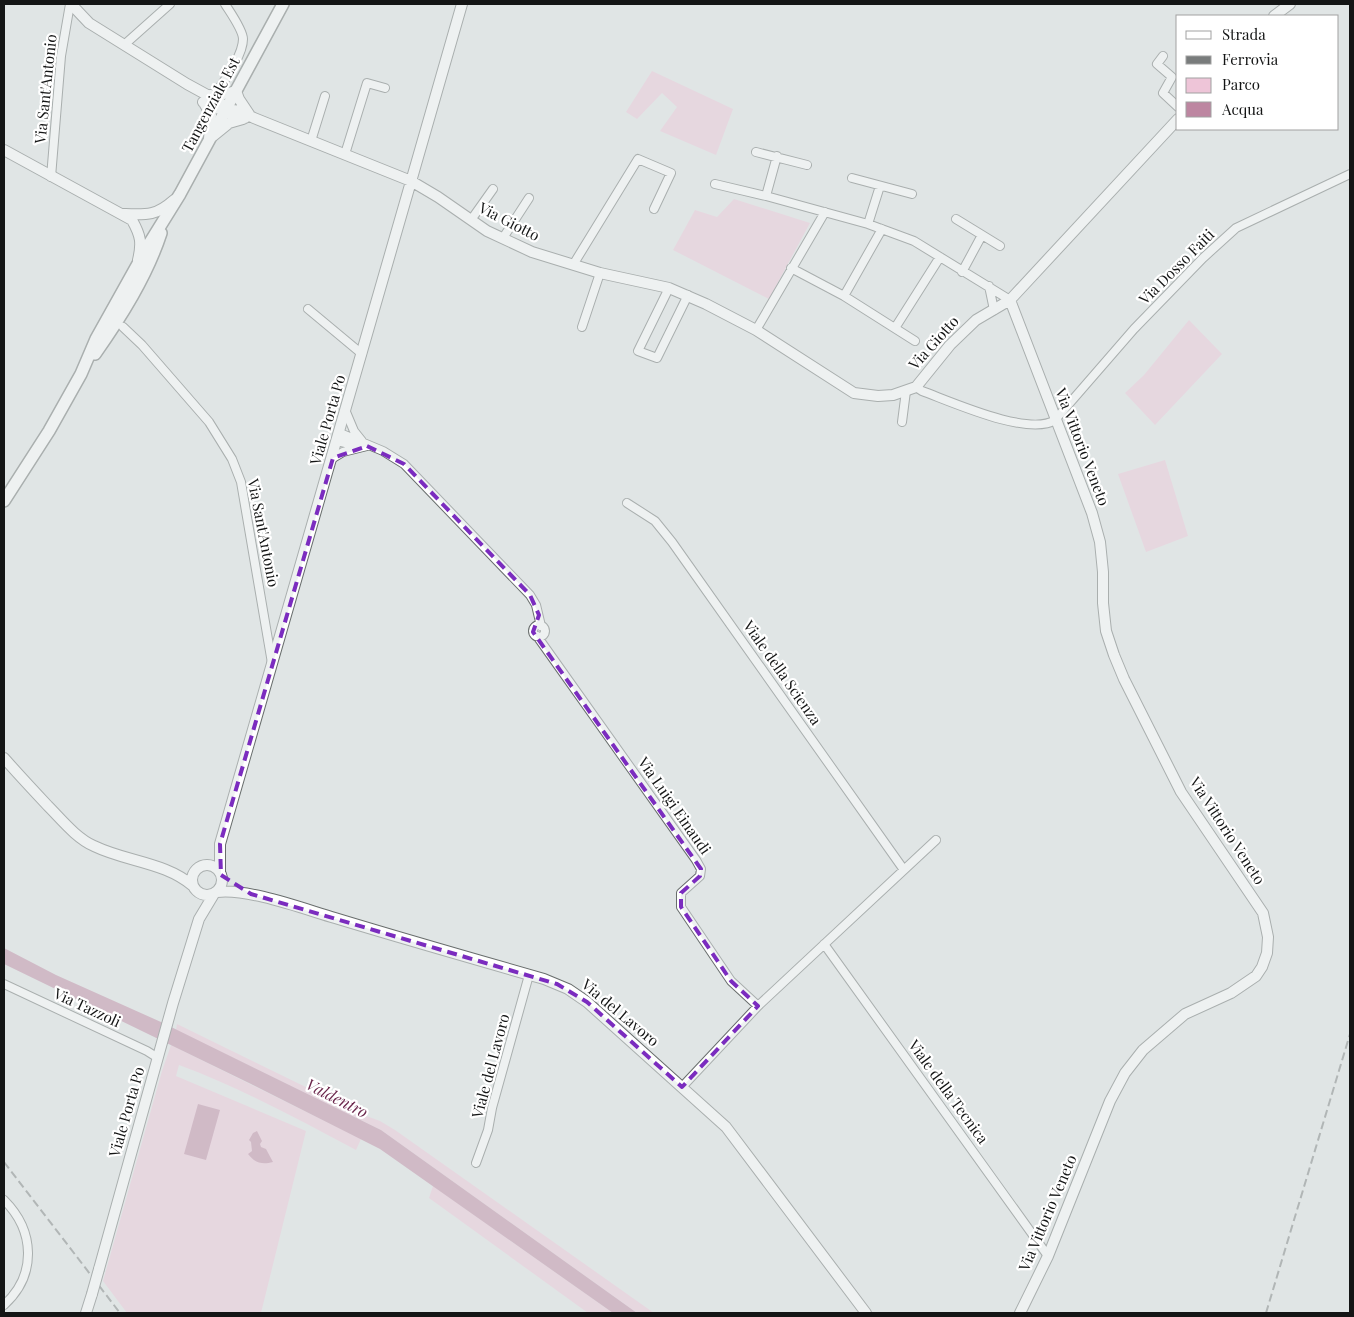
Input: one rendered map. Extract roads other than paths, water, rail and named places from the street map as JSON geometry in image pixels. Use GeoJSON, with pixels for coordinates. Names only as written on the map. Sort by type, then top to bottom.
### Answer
{"type":"FeatureCollection","features":[{"type":"Feature","properties":{"kind":"main road","name":"Tangenziale Est"},"geometry":{"type":"LineString","coordinates":[[81,374],[96,339],[138,263],[180,194],[283,4]]}},
{"type":"Feature","properties":{"kind":"main road","name":"Tangenziale Est"},"geometry":{"type":"LineString","coordinates":[[4,500],[49,431],[81,374],[114,327],[152,258],[165,220]]}},
{"type":"Feature","properties":{"kind":"street"},"geometry":{"type":"LineString","coordinates":[[71,4],[89,23],[207,97],[220,102],[225,110]]}},
{"type":"Feature","properties":{"kind":"street","name":"Via Sant'Antonio"},"geometry":{"type":"LineString","coordinates":[[51,176],[61,56],[71,4]]}},
{"type":"Feature","properties":{"kind":"street"},"geometry":{"type":"LineString","coordinates":[[124,45],[170,4]]}},
{"type":"Feature","properties":{"kind":"street"},"geometry":{"type":"LineString","coordinates":[[210,140],[211,115],[207,97],[239,54],[243,39],[225,4]]}},
{"type":"Feature","properties":{"kind":"street","name":"Viale Porta Po"},"geometry":{"type":"LineString","coordinates":[[86,1313],[199,919],[222,885],[220,844],[333,458],[462,4]]}},
{"type":"Feature","properties":{"kind":"street"},"geometry":{"type":"LineString","coordinates":[[1275,15],[1290,4]]}},
{"type":"Feature","properties":{"kind":"street"},"geometry":{"type":"LineString","coordinates":[[1163,56],[1157,64],[1171,75],[1172,79],[1163,93],[1176,105]]}},
{"type":"Feature","properties":{"kind":"street"},"geometry":{"type":"LineString","coordinates":[[345,154],[367,83],[385,88]]}},
{"type":"Feature","properties":{"kind":"street"},"geometry":{"type":"LineString","coordinates":[[207,97],[236,91],[238,99],[249,117],[228,123],[210,140]]}},
{"type":"Feature","properties":{"kind":"street"},"geometry":{"type":"LineString","coordinates":[[311,141],[326,96]]}},
{"type":"Feature","properties":{"kind":"street","name":"Via Giotto"},"geometry":{"type":"LineString","coordinates":[[225,110],[235,109],[249,117],[411,181],[487,231],[532,252],[600,273],[668,288],[688,296],[756,330],[854,393],[878,396],[911,389],[950,345],[976,320],[1010,300],[1176,121]]}},
{"type":"Feature","properties":{"kind":"street"},"geometry":{"type":"LineString","coordinates":[[4,150],[132,220],[140,237],[141,244],[138,263]]}},
{"type":"Feature","properties":{"kind":"street"},"geometry":{"type":"LineString","coordinates":[[756,152],[807,165]]}},
{"type":"Feature","properties":{"kind":"street"},"geometry":{"type":"LineString","coordinates":[[766,196],[776,156]]}},
{"type":"Feature","properties":{"kind":"street"},"geometry":{"type":"LineString","coordinates":[[573,265],[638,159],[671,173],[654,209]]}},
{"type":"Feature","properties":{"kind":"street","name":"Via Dosso Faiti"},"geometry":{"type":"LineString","coordinates":[[1055,420],[1134,329],[1203,258],[1236,228],[1350,174]]}},
{"type":"Feature","properties":{"kind":"street"},"geometry":{"type":"LineString","coordinates":[[852,178],[912,194]]}},
{"type":"Feature","properties":{"kind":"street"},"geometry":{"type":"LineString","coordinates":[[714,184],[868,224],[914,241],[1010,300]]}},
{"type":"Feature","properties":{"kind":"street"},"geometry":{"type":"LineString","coordinates":[[868,224],[880,186]]}},
{"type":"Feature","properties":{"kind":"street"},"geometry":{"type":"LineString","coordinates":[[471,220],[493,189]]}},
{"type":"Feature","properties":{"kind":"street"},"geometry":{"type":"LineString","coordinates":[[122,214],[145,215],[155,213],[162,210],[180,194]]}},
{"type":"Feature","properties":{"kind":"street"},"geometry":{"type":"LineString","coordinates":[[503,238],[529,198]]}},
{"type":"Feature","properties":{"kind":"street"},"geometry":{"type":"LineString","coordinates":[[756,330],[824,212]]}},
{"type":"Feature","properties":{"kind":"street"},"geometry":{"type":"LineString","coordinates":[[956,219],[1000,246]]}},
{"type":"Feature","properties":{"kind":"street"},"geometry":{"type":"LineString","coordinates":[[844,296],[882,229]]}},
{"type":"Feature","properties":{"kind":"street"},"geometry":{"type":"LineString","coordinates":[[962,272],[982,235]]}},
{"type":"Feature","properties":{"kind":"street"},"geometry":{"type":"LineString","coordinates":[[895,328],[940,257]]}},
{"type":"Feature","properties":{"kind":"street"},"geometry":{"type":"LineString","coordinates":[[791,268],[844,296],[915,341]]}},
{"type":"Feature","properties":{"kind":"street"},"geometry":{"type":"LineString","coordinates":[[582,327],[600,273]]}},
{"type":"Feature","properties":{"kind":"street"},"geometry":{"type":"LineString","coordinates":[[991,287],[994,310]]}},
{"type":"Feature","properties":{"kind":"street"},"geometry":{"type":"LineString","coordinates":[[668,288],[638,351],[657,358],[688,296]]}},
{"type":"Feature","properties":{"kind":"street","name":"Via Vittorio Veneto"},"geometry":{"type":"LineString","coordinates":[[1010,300],[1092,513],[1100,542],[1103,572],[1102,603],[1106,631],[1117,663],[1181,792],[1263,913],[1268,937],[1267,953],[1262,968],[1256,976],[1231,993],[1186,1014],[1143,1050],[1125,1073],[1110,1101],[1048,1256],[1020,1313]]}},
{"type":"Feature","properties":{"kind":"street"},"geometry":{"type":"LineString","coordinates":[[308,310],[362,354]]}},
{"type":"Feature","properties":{"kind":"street","name":"Via Sant'Antonio"},"geometry":{"type":"LineString","coordinates":[[122,326],[209,422],[235,467],[241,482],[272,665]]}},
{"type":"Feature","properties":{"kind":"street"},"geometry":{"type":"LineString","coordinates":[[902,422],[911,389],[1005,421],[1031,425],[1048,424],[1055,420]]}},
{"type":"Feature","properties":{"kind":"street"},"geometry":{"type":"LineString","coordinates":[[346,412],[354,431],[367,446]]}},
{"type":"Feature","properties":{"kind":"street"},"geometry":{"type":"LineString","coordinates":[[339,437],[354,446],[367,446]]}},
{"type":"Feature","properties":{"kind":"street"},"geometry":{"type":"LineString","coordinates":[[333,458],[343,452],[367,446]]}},
{"type":"Feature","properties":{"kind":"street","name":"Via Luigi Einaudi"},"geometry":{"type":"LineString","coordinates":[[367,446],[383,451],[404,464],[530,595],[539,615],[538,626],[545,632],[540,638],[701,869],[700,876],[681,893],[681,908],[731,981],[758,1006]]}},
{"type":"Feature","properties":{"kind":"street","name":"Viale della Scienza"},"geometry":{"type":"LineString","coordinates":[[627,503],[655,521],[672,542],[904,870]]}},
{"type":"Feature","properties":{"kind":"street"},"geometry":{"type":"LineString","coordinates":[[4,758],[61,819],[85,841],[117,855],[166,869],[180,876],[206,895],[228,891],[251,894]]}},
{"type":"Feature","properties":{"kind":"street"},"geometry":{"type":"LineString","coordinates":[[682,1087],[758,1006],[936,840]]}},
{"type":"Feature","properties":{"kind":"street","name":"Viale Porta Po"},"geometry":{"type":"LineString","coordinates":[[199,919],[193,874],[211,858],[220,844]]}},
{"type":"Feature","properties":{"kind":"street"},"geometry":{"type":"LineString","coordinates":[[166,869],[214,867],[228,881],[251,894]]}},
{"type":"Feature","properties":{"kind":"street","name":"Via del Lavoro"},"geometry":{"type":"LineString","coordinates":[[251,894],[529,975],[557,984],[587,1002],[726,1127],[866,1313]]}},
{"type":"Feature","properties":{"kind":"street","name":"Viale della Tecnica"},"geometry":{"type":"LineString","coordinates":[[824,944],[1048,1256]]}},
{"type":"Feature","properties":{"kind":"street","name":"Viale del Lavoro"},"geometry":{"type":"LineString","coordinates":[[476,1162],[488,1130],[492,1108],[529,975]]}},
{"type":"Feature","properties":{"kind":"street","name":"Via Tazzoli"},"geometry":{"type":"LineString","coordinates":[[4,984],[147,1051],[158,1058]]}},
{"type":"Feature","properties":{"kind":"street"},"geometry":{"type":"LineString","coordinates":[[4,1200],[15,1211],[23,1228],[28,1257],[28,1266],[22,1282],[16,1294],[4,1305]]}},
{"type":"Feature","properties":{"kind":"water"},"geometry":{"type":"Polygon","coordinates":[[[4,948],[56,975],[161,1022],[381,1130],[637,1313],[613,1313],[380,1149],[4,964],[4,948]]]}},
{"type":"Feature","properties":{"kind":"water"},"geometry":{"type":"Polygon","coordinates":[[[198,1104],[220,1110],[206,1160],[184,1154],[198,1104]]]}},
{"type":"Feature","properties":{"kind":"water"},"geometry":{"type":"Polygon","coordinates":[[[257,1131],[262,1141],[261,1147],[266,1149],[273,1162],[259,1162],[248,1154],[252,1151],[249,1140],[253,1133],[257,1131]]]}},
{"type":"Feature","properties":{"kind":"railway"},"geometry":{"type":"LineString","coordinates":[[1266,1313],[1350,1034]]}},
{"type":"Feature","properties":{"kind":"railway"},"geometry":{"type":"LineString","coordinates":[[4,1162],[120,1313]]}},
{"type":"Feature","properties":{"kind":"water label","name":"Valdentro"},"geometry":{"type":"Point","coordinates":[337,1098]}}]}
